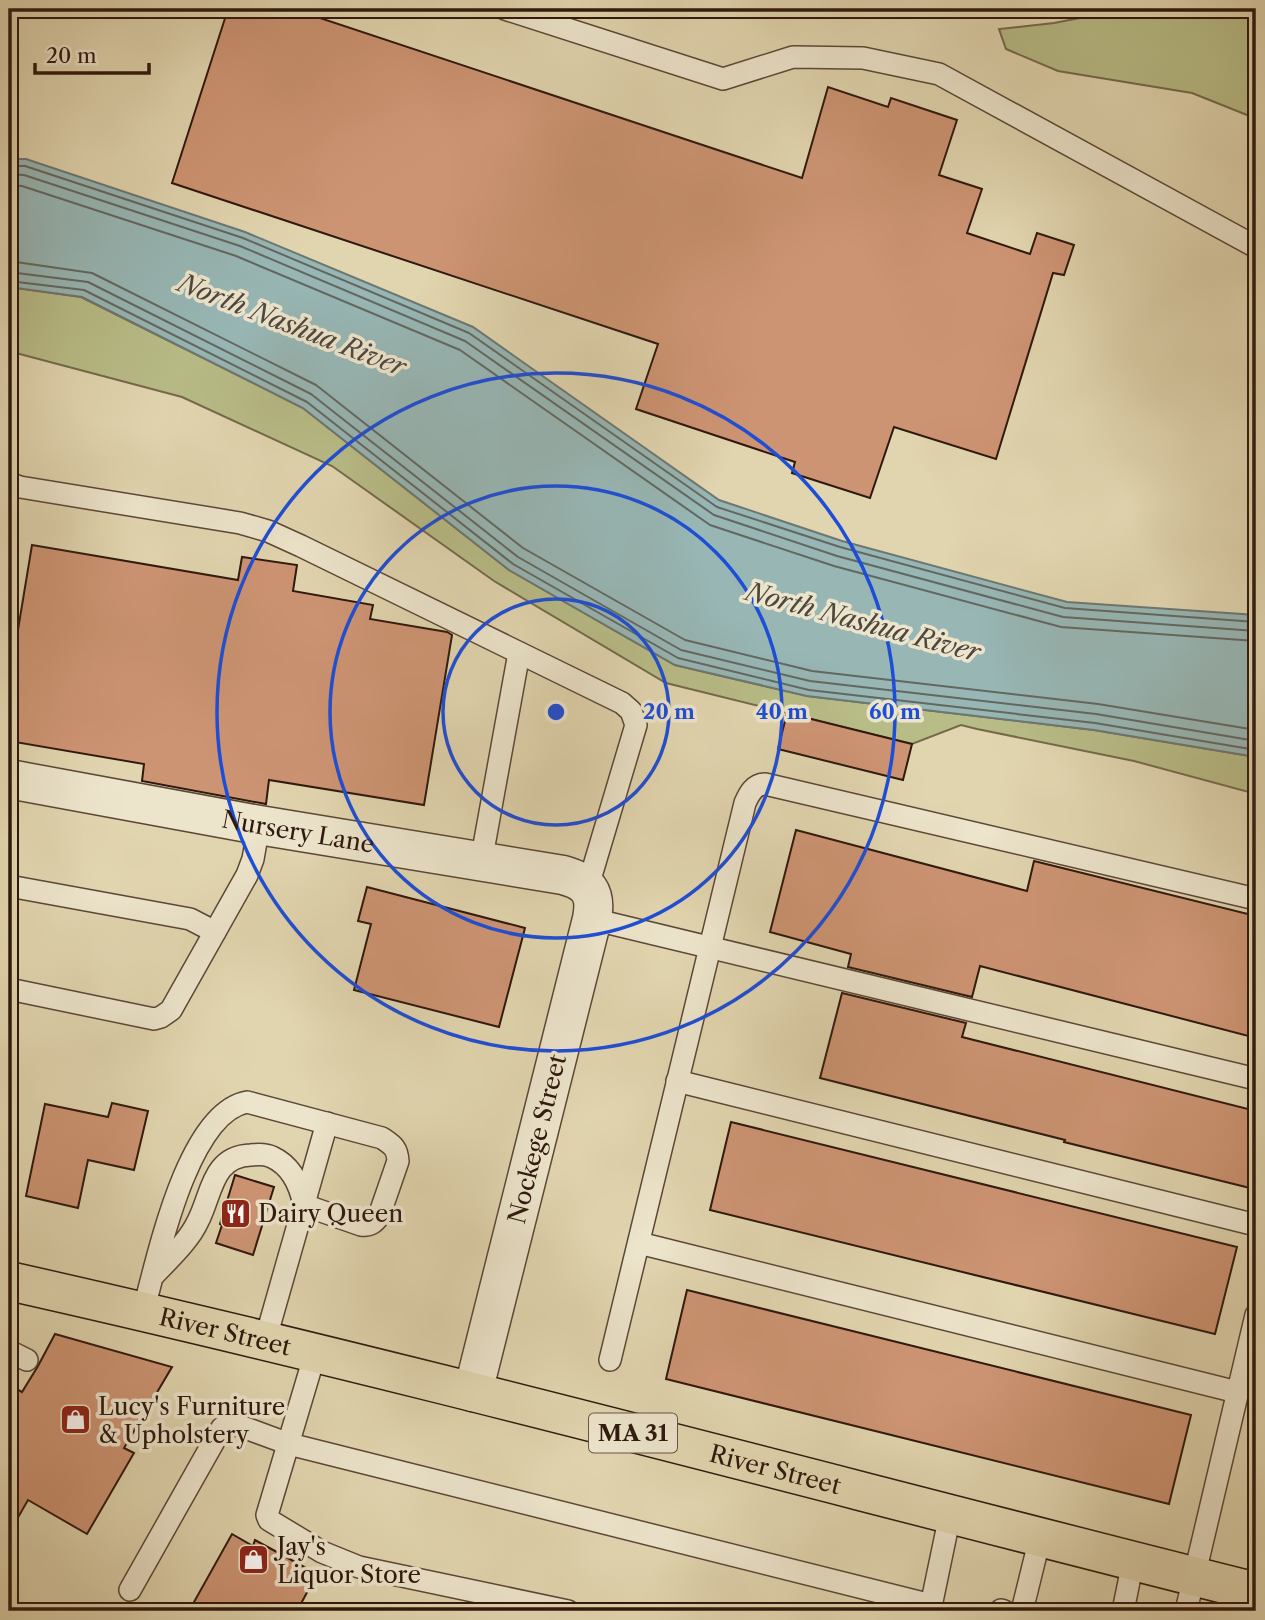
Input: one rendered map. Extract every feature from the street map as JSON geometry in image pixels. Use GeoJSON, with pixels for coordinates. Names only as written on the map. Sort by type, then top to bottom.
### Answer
{"type":"FeatureCollection","features":[{"type":"Feature","properties":{"kind":"highway","name":"River Street"},"geometry":{"type":"LineString","coordinates":[[9,1281],[473,1392],[1133,1562],[1190,1594],[1256,1592]]}},
{"type":"Feature","properties":{"kind":"street","name":"Nursery Lane"},"geometry":{"type":"LineString","coordinates":[[9,779],[259,825],[563,875],[577,879],[590,903]]}},
{"type":"Feature","properties":{"kind":"street","name":"Nockege Street"},"geometry":{"type":"LineString","coordinates":[[473,1392],[590,903]]}},
{"type":"Feature","properties":{"kind":"lane"},"geometry":{"type":"LineString","coordinates":[[505,9],[723,79],[793,57],[863,58],[939,74],[1256,247]]}},
{"type":"Feature","properties":{"kind":"lane"},"geometry":{"type":"LineString","coordinates":[[9,483],[254,526],[301,546],[622,703],[631,711],[636,725],[590,903],[710,947],[1256,1079]]}},
{"type":"Feature","properties":{"kind":"lane"},"geometry":{"type":"LineString","coordinates":[[481,862],[519,653]]}},
{"type":"Feature","properties":{"kind":"lane"},"geometry":{"type":"LineString","coordinates":[[610,1360],[745,803],[760,784],[1256,899]]}},
{"type":"Feature","properties":{"kind":"lane"},"geometry":{"type":"LineString","coordinates":[[9,989],[154,1018],[161,1017],[170,1010],[250,868],[259,825]]}},
{"type":"Feature","properties":{"kind":"lane"},"geometry":{"type":"LineString","coordinates":[[9,886],[190,919],[215,932]]}},
{"type":"Feature","properties":{"kind":"lane"},"geometry":{"type":"LineString","coordinates":[[677,1081],[1256,1225]]}},
{"type":"Feature","properties":{"kind":"lane"},"geometry":{"type":"LineString","coordinates":[[143,1312],[174,1200],[191,1160],[210,1129],[237,1103],[247,1102],[382,1138],[397,1152],[398,1161],[375,1222],[367,1226],[361,1225],[303,1205]]}},
{"type":"Feature","properties":{"kind":"lane"},"geometry":{"type":"LineString","coordinates":[[265,1341],[327,1123]]}},
{"type":"Feature","properties":{"kind":"lane"},"geometry":{"type":"LineString","coordinates":[[153,1276],[177,1251],[198,1223],[213,1180],[230,1160],[267,1154],[280,1161],[295,1177],[303,1205]]}},
{"type":"Feature","properties":{"kind":"lane"},"geometry":{"type":"LineString","coordinates":[[639,1243],[1237,1392]]}},
{"type":"Feature","properties":{"kind":"lane"},"geometry":{"type":"LineString","coordinates":[[1190,1594],[1256,1315]]}},
{"type":"Feature","properties":{"kind":"lane"},"geometry":{"type":"LineString","coordinates":[[315,1354],[267,1515],[269,1520],[322,1552],[359,1567],[568,1611]]}},
{"type":"Feature","properties":{"kind":"lane"},"geometry":{"type":"LineString","coordinates":[[130,1590],[222,1428],[228,1424],[289,1444],[930,1608],[950,1515]]}},
{"type":"Feature","properties":{"kind":"lane"},"geometry":{"type":"LineString","coordinates":[[1022,1611],[1040,1538]]}},
{"type":"Feature","properties":{"kind":"lane"},"geometry":{"type":"LineString","coordinates":[[1123,1611],[1133,1562]]}},
{"type":"Feature","properties":{"kind":"green space"},"geometry":{"type":"Polygon","coordinates":[[[1126,9],[1256,9],[1256,120],[1192,93],[1058,71],[1006,49],[999,29],[1054,23],[1126,9]]]}},
{"type":"Feature","properties":{"kind":"green space"},"geometry":{"type":"Polygon","coordinates":[[[9,287],[81,297],[303,408],[509,570],[675,665],[807,696],[1094,730],[1256,757],[1256,794],[1134,761],[961,725],[912,744],[666,683],[494,581],[332,466],[182,397],[9,353],[9,287]]]}},
{"type":"Feature","properties":{"kind":"water","name":"North Nashua River"},"geometry":{"type":"Polygon","coordinates":[[[9,159],[26,159],[245,232],[473,327],[719,500],[842,541],[1067,602],[1256,615],[1256,757],[1094,730],[807,696],[675,665],[509,570],[303,408],[82,297],[9,287],[9,159]]]}},
{"type":"Feature","properties":{"kind":"building"},"geometry":{"type":"Polygon","coordinates":[[[228,9],[293,9],[802,178],[828,87],[888,107],[891,98],[957,120],[939,175],[982,189],[967,233],[1030,254],[1037,233],[1074,245],[1064,275],[1053,273],[996,459],[894,427],[870,498],[792,473],[795,462],[636,409],[658,344],[172,183],[228,9]]]}},
{"type":"Feature","properties":{"kind":"building"},"geometry":{"type":"Polygon","coordinates":[[[32,545],[238,580],[242,557],[297,565],[293,591],[373,605],[370,619],[452,635],[424,805],[269,780],[266,804],[142,781],[144,764],[9,741],[9,684],[32,545]]]}},
{"type":"Feature","properties":{"kind":"building"},"geometry":{"type":"Polygon","coordinates":[[[787,713],[912,744],[903,780],[778,749],[787,713]]]}},
{"type":"Feature","properties":{"kind":"building"},"geometry":{"type":"Polygon","coordinates":[[[796,830],[1027,891],[1034,861],[1256,916],[1256,1038],[980,966],[972,997],[848,967],[851,954],[770,932],[796,830]]]}},
{"type":"Feature","properties":{"kind":"building"},"geometry":{"type":"Polygon","coordinates":[[[367,887],[525,928],[499,1027],[354,990],[371,924],[358,921],[367,887]]]}},
{"type":"Feature","properties":{"kind":"building"},"geometry":{"type":"Polygon","coordinates":[[[842,993],[966,1023],[962,1037],[1256,1111],[1256,1164],[1250,1188],[820,1078],[842,993]]]}},
{"type":"Feature","properties":{"kind":"building"},"geometry":{"type":"Polygon","coordinates":[[[112,1103],[148,1111],[134,1170],[88,1160],[78,1208],[26,1196],[45,1104],[108,1117],[112,1103]]]}},
{"type":"Feature","properties":{"kind":"building"},"geometry":{"type":"Polygon","coordinates":[[[731,1122],[1237,1247],[1215,1334],[710,1210],[731,1122]]]}},
{"type":"Feature","properties":{"kind":"building","name":"Dairy Queen"},"geometry":{"type":"Polygon","coordinates":[[[235,1175],[274,1187],[253,1255],[216,1243],[235,1175]]]}},
{"type":"Feature","properties":{"kind":"building"},"geometry":{"type":"Polygon","coordinates":[[[687,1290],[1191,1415],[1169,1504],[666,1379],[687,1290]]]}},
{"type":"Feature","properties":{"kind":"building","name":"Lucy's Furniture & Upholstery"},"geometry":{"type":"Polygon","coordinates":[[[55,1334],[172,1367],[124,1448],[134,1453],[87,1534],[28,1500],[9,1533],[9,1384],[22,1392],[55,1334]]]}},
{"type":"Feature","properties":{"kind":"building","name":"Jay's Liquor Store"},"geometry":{"type":"Polygon","coordinates":[[[232,1534],[253,1546],[255,1540],[317,1574],[297,1611],[189,1611],[232,1534]]]}},
{"type":"Feature","properties":{"kind":"place","name":"Dairy Queen"},"geometry":{"type":"Point","coordinates":[235,1213]}},
{"type":"Feature","properties":{"kind":"place","name":"Lucy's Furniture & Upholstery"},"geometry":{"type":"Point","coordinates":[75,1420]}},
{"type":"Feature","properties":{"kind":"place","name":"Jay's Liquor Store"},"geometry":{"type":"Point","coordinates":[254,1560]}}]}
